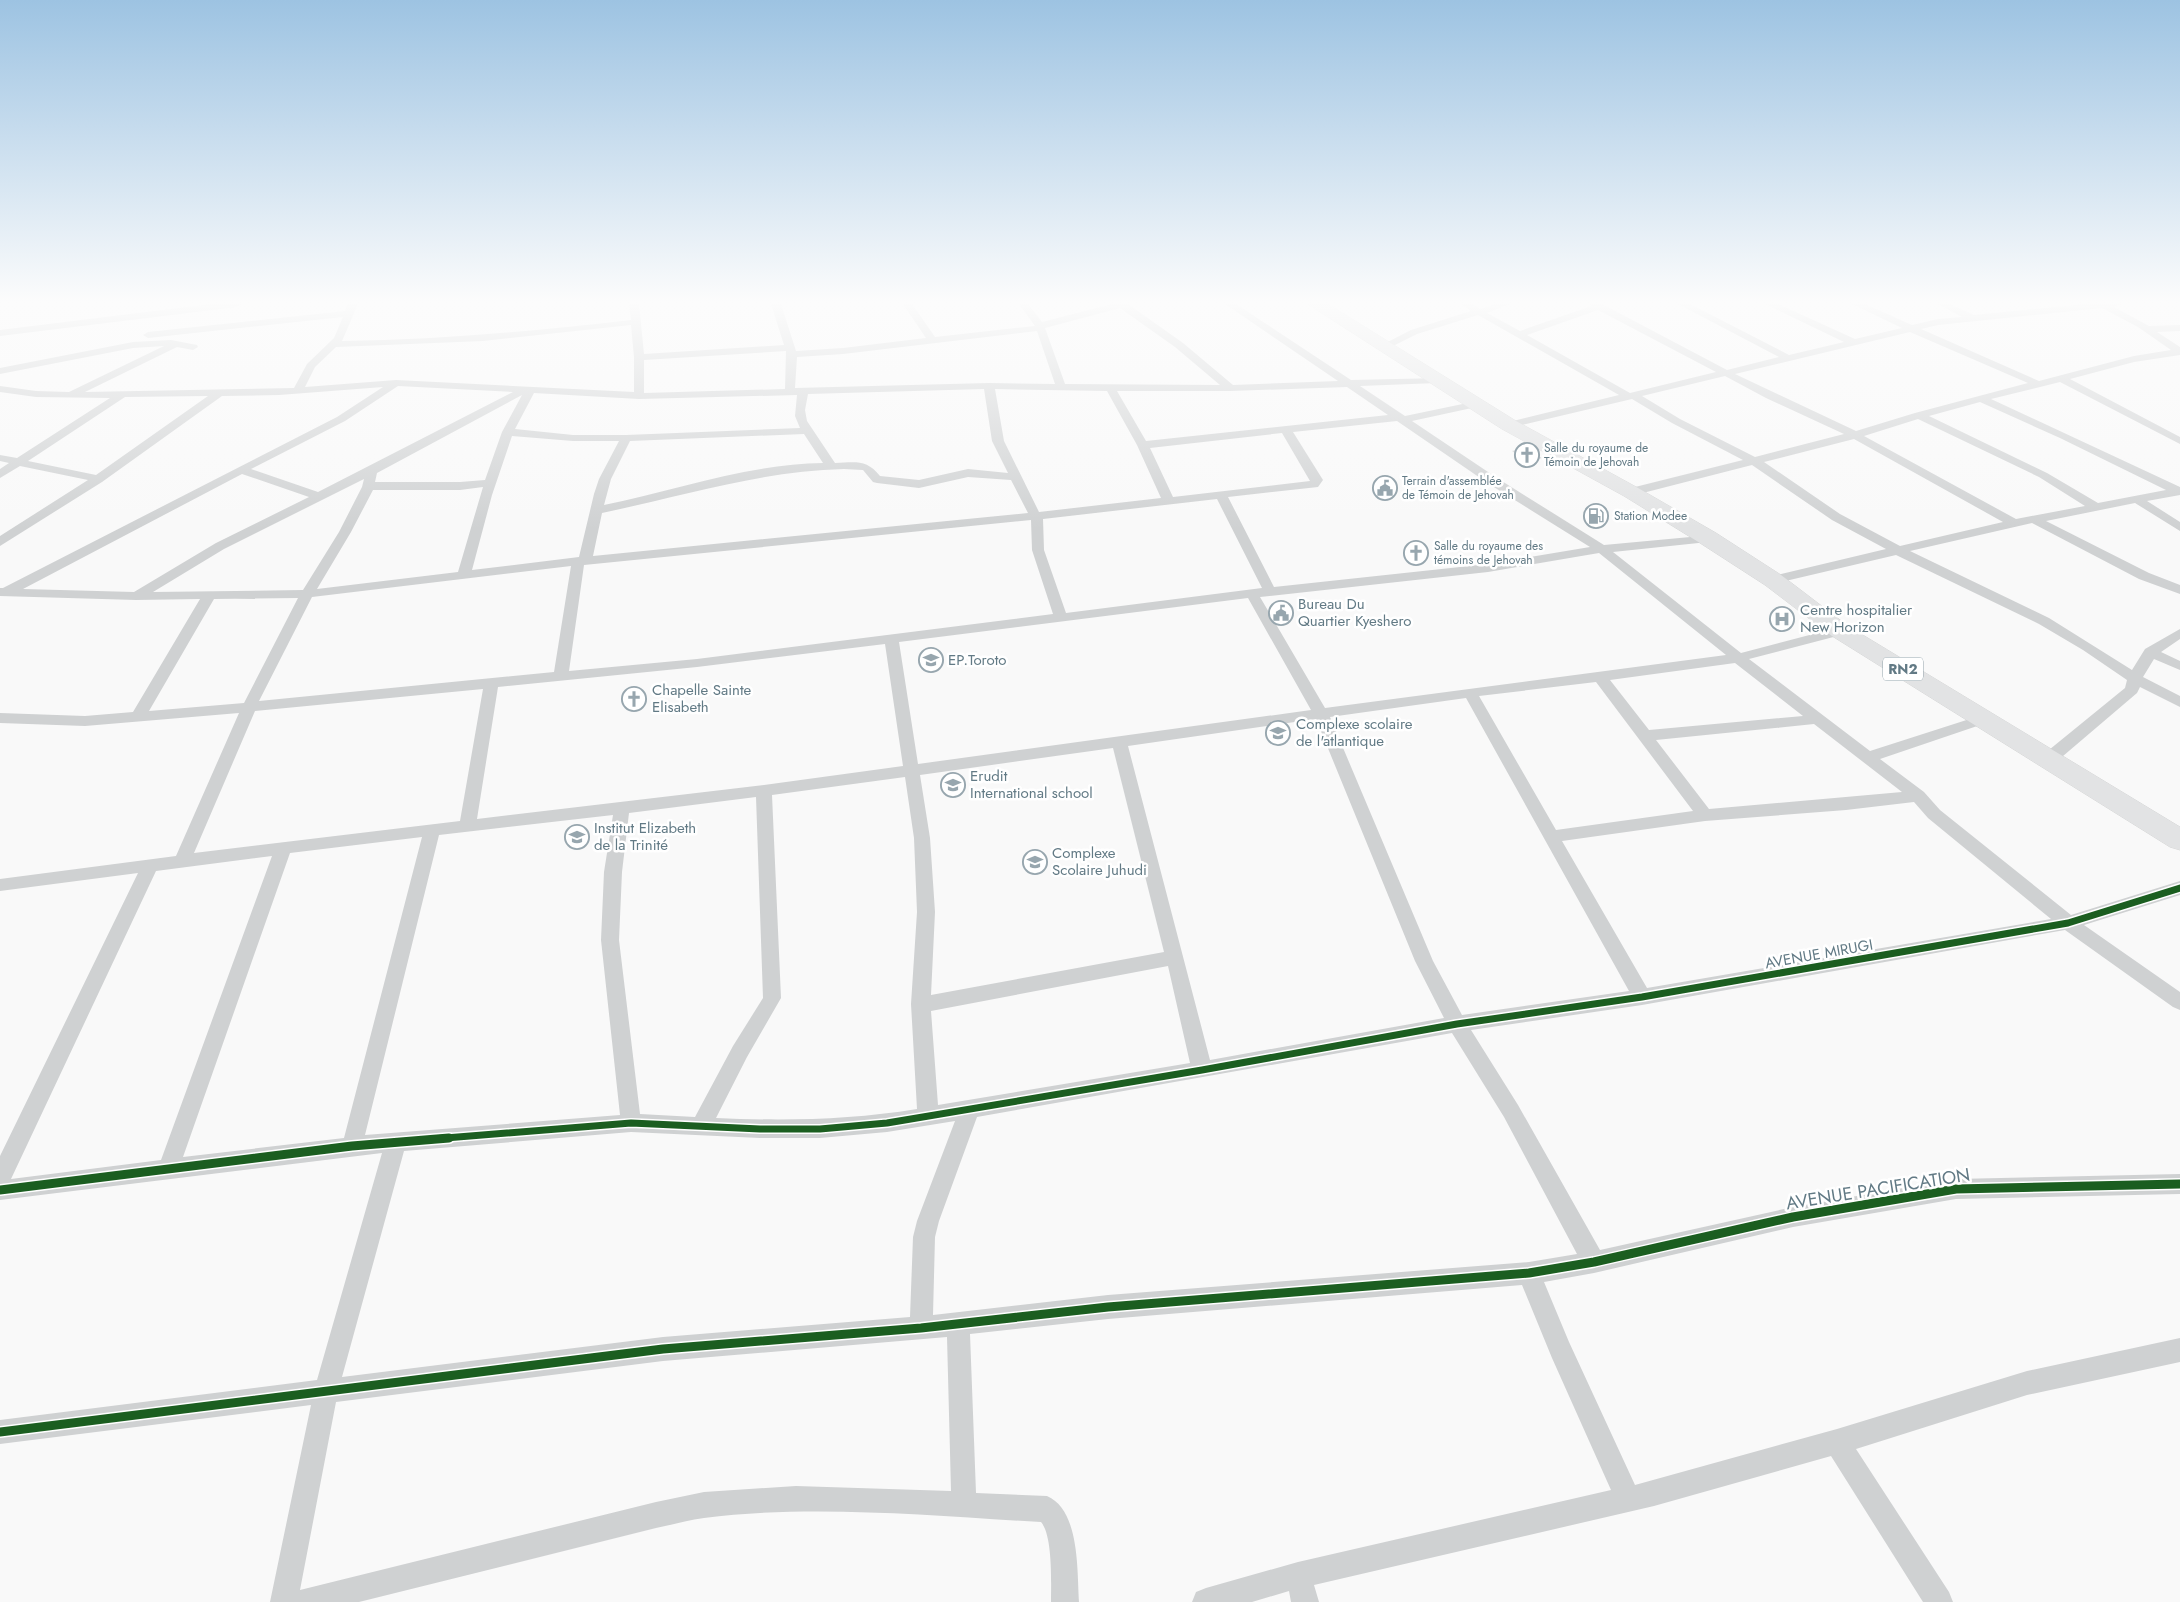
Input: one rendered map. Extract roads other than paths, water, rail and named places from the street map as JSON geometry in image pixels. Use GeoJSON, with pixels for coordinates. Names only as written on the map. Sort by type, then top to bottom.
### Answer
{"type":"FeatureCollection","features":[{"type":"Feature","properties":{"kind":"highway","name":"RN2"},"geometry":{"type":"LineString","coordinates":[[1437,380],[1509,425],[1631,492],[1708,538],[1773,580],[1840,631],[2050,758],[2180,840]]}},
{"type":"Feature","properties":{"kind":"street"},"geometry":{"type":"LineString","coordinates":[[69,395],[103,379]]}},
{"type":"Feature","properties":{"kind":"street"},"geometry":{"type":"LineString","coordinates":[[297,392],[304,379]]}},
{"type":"Feature","properties":{"kind":"street"},"geometry":{"type":"LineString","coordinates":[[640,379],[640,396]]}},
{"type":"Feature","properties":{"kind":"street"},"geometry":{"type":"LineString","coordinates":[[790,379],[790,392]]}},
{"type":"Feature","properties":{"kind":"street"},"geometry":{"type":"LineString","coordinates":[[1058,379],[1061,387]]}},
{"type":"Feature","properties":{"kind":"street"},"geometry":{"type":"LineString","coordinates":[[1219,379],[1230,388]]}},
{"type":"Feature","properties":{"kind":"street"},"geometry":{"type":"LineString","coordinates":[[1341,379],[1493,481],[1602,549],[1738,658],[1918,796],[1934,814],[2068,924],[2180,1002]]}},
{"type":"Feature","properties":{"kind":"street"},"geometry":{"type":"LineString","coordinates":[[1600,379],[1765,467],[1836,517],[1899,551],[2044,621],[2088,647],[2134,678],[2180,702]]}},
{"type":"Feature","properties":{"kind":"street"},"geometry":{"type":"LineString","coordinates":[[1509,425],[1705,379]]}},
{"type":"Feature","properties":{"kind":"street"},"geometry":{"type":"LineString","coordinates":[[1736,379],[1855,435],[2014,522]]}},
{"type":"Feature","properties":{"kind":"street"},"geometry":{"type":"LineString","coordinates":[[2026,379],[2038,384]]}},
{"type":"Feature","properties":{"kind":"street"},"geometry":{"type":"LineString","coordinates":[[1631,492],[1855,435],[1919,415],[2058,379]]}},
{"type":"Feature","properties":{"kind":"street"},"geometry":{"type":"LineString","coordinates":[[2062,379],[2180,441]]}},
{"type":"Feature","properties":{"kind":"street"},"geometry":{"type":"LineString","coordinates":[[0,389],[36,394],[69,395],[297,392],[396,383],[640,396],[989,386],[1230,388],[1437,380]]}},
{"type":"Feature","properties":{"kind":"street"},"geometry":{"type":"LineString","coordinates":[[3,592],[341,419],[396,383]]}},
{"type":"Feature","properties":{"kind":"street"},"geometry":{"type":"LineString","coordinates":[[989,386],[998,441],[1038,522],[1038,550],[1061,619]]}},
{"type":"Feature","properties":{"kind":"street"},"geometry":{"type":"LineString","coordinates":[[1110,388],[1143,445],[1168,500]]}},
{"type":"Feature","properties":{"kind":"street"},"geometry":{"type":"LineString","coordinates":[[464,574],[490,483],[508,432],[528,390]]}},
{"type":"Feature","properties":{"kind":"street"},"geometry":{"type":"LineString","coordinates":[[136,596],[220,546],[372,471],[528,390]]}},
{"type":"Feature","properties":{"kind":"street"},"geometry":{"type":"LineString","coordinates":[[803,392],[800,415],[806,431],[818,445],[821,454],[832,466]]}},
{"type":"Feature","properties":{"kind":"street"},"geometry":{"type":"LineString","coordinates":[[0,542],[98,479],[219,393]]}},
{"type":"Feature","properties":{"kind":"street"},"geometry":{"type":"LineString","coordinates":[[0,474],[123,394]]}},
{"type":"Feature","properties":{"kind":"street"},"geometry":{"type":"LineString","coordinates":[[1981,400],[2064,436],[2178,491]]}},
{"type":"Feature","properties":{"kind":"street"},"geometry":{"type":"LineString","coordinates":[[1143,445],[1401,419],[1477,404]]}},
{"type":"Feature","properties":{"kind":"street"},"geometry":{"type":"LineString","coordinates":[[1919,415],[2043,475],[2096,507]]}},
{"type":"Feature","properties":{"kind":"street"},"geometry":{"type":"LineString","coordinates":[[3,592],[136,596],[307,594],[582,561],[1034,516],[1317,482],[1286,430]]}},
{"type":"Feature","properties":{"kind":"street"},"geometry":{"type":"LineString","coordinates":[[508,432],[573,438],[626,438],[806,431]]}},
{"type":"Feature","properties":{"kind":"street"},"geometry":{"type":"LineString","coordinates":[[561,676],[582,561],[595,511],[605,479],[626,438]]}},
{"type":"Feature","properties":{"kind":"street"},"geometry":{"type":"LineString","coordinates":[[0,458],[98,479]]}},
{"type":"Feature","properties":{"kind":"street"},"geometry":{"type":"LineString","coordinates":[[595,511],[721,481],[786,470],[832,466],[866,468],[877,479],[919,484],[968,473],[1016,477]]}},
{"type":"Feature","properties":{"kind":"street"},"geometry":{"type":"LineString","coordinates":[[241,470],[320,497]]}},
{"type":"Feature","properties":{"kind":"street"},"geometry":{"type":"LineString","coordinates":[[182,861],[249,707],[307,594],[345,532],[368,487],[372,471]]}},
{"type":"Feature","properties":{"kind":"street"},"geometry":{"type":"LineString","coordinates":[[368,487],[378,485],[460,486],[490,483]]}},
{"type":"Feature","properties":{"kind":"street"},"geometry":{"type":"LineString","coordinates":[[1773,580],[2014,522],[2178,491]]}},
{"type":"Feature","properties":{"kind":"street"},"geometry":{"type":"LineString","coordinates":[[1220,495],[1270,592]]}},
{"type":"Feature","properties":{"kind":"street"},"geometry":{"type":"LineString","coordinates":[[2136,499],[2180,527]]}},
{"type":"Feature","properties":{"kind":"street"},"geometry":{"type":"LineString","coordinates":[[2032,519],[2144,576],[2180,590]]}},
{"type":"Feature","properties":{"kind":"street"},"geometry":{"type":"LineString","coordinates":[[0,718],[85,721],[249,707],[697,663],[1252,594],[1488,568],[1602,549],[1708,538]]}},
{"type":"Feature","properties":{"kind":"street"},"geometry":{"type":"LineString","coordinates":[[138,716],[210,594]]}},
{"type":"Feature","properties":{"kind":"street"},"geometry":{"type":"LineString","coordinates":[[1252,594],[1320,714],[1424,961],[1457,1024],[1511,1111],[1594,1262]]}},
{"type":"Feature","properties":{"kind":"street"},"geometry":{"type":"LineString","coordinates":[[0,885],[282,848],[764,791],[1470,693],[1738,658],[1840,631]]}},
{"type":"Feature","properties":{"kind":"street"},"geometry":{"type":"LineString","coordinates":[[2050,758],[2132,690],[2134,678],[2150,652],[2180,632]]}},
{"type":"Feature","properties":{"kind":"street"},"geometry":{"type":"LineString","coordinates":[[891,639],[922,838],[926,912],[921,1004],[928,1116]]}},
{"type":"Feature","properties":{"kind":"street"},"geometry":{"type":"LineString","coordinates":[[2150,652],[2180,666]]}},
{"type":"Feature","properties":{"kind":"street"},"geometry":{"type":"LineString","coordinates":[[1600,677],[1705,815]]}},
{"type":"Feature","properties":{"kind":"street"},"geometry":{"type":"LineString","coordinates":[[467,827],[491,684]]}},
{"type":"Feature","properties":{"kind":"street"},"geometry":{"type":"LineString","coordinates":[[1470,693],[1642,996]]}},
{"type":"Feature","properties":{"kind":"street"},"geometry":{"type":"LineString","coordinates":[[1644,736],[1818,719]]}},
{"type":"Feature","properties":{"kind":"street"},"geometry":{"type":"LineString","coordinates":[[1868,757],[1984,719]]}},
{"type":"Feature","properties":{"kind":"street"},"geometry":{"type":"LineString","coordinates":[[0,1190],[352,1146],[631,1123],[820,1129],[887,1123],[1202,1070],[1175,957],[1119,742]]}},
{"type":"Feature","properties":{"kind":"street"},"geometry":{"type":"LineString","coordinates":[[701,1126],[754,1026],[764,1016],[772,998],[764,791]]}},
{"type":"Feature","properties":{"kind":"street"},"geometry":{"type":"LineString","coordinates":[[1551,837],[1705,815],[1846,804],[1918,796]]}},
{"type":"Feature","properties":{"kind":"street"},"geometry":{"type":"LineString","coordinates":[[622,807],[613,872],[610,940],[631,1123]]}},
{"type":"Feature","properties":{"kind":"street"},"geometry":{"type":"LineString","coordinates":[[352,1146],[432,831]]}},
{"type":"Feature","properties":{"kind":"street"},"geometry":{"type":"LineString","coordinates":[[168,1169],[282,848]]}},
{"type":"Feature","properties":{"kind":"street"},"geometry":{"type":"LineString","coordinates":[[0,1179],[150,866]]}},
{"type":"Feature","properties":{"kind":"street","name":"AVENUE MIRUGI"},"geometry":{"type":"LineString","coordinates":[[1202,1070],[1457,1024],[1642,996],[2068,924],[2180,888]]}},
{"type":"Feature","properties":{"kind":"street"},"geometry":{"type":"LineString","coordinates":[[921,1004],[948,1001],[1175,957]]}},
{"type":"Feature","properties":{"kind":"street"},"geometry":{"type":"LineString","coordinates":[[921,1328],[924,1237],[928,1221],[969,1110]]}},
{"type":"Feature","properties":{"kind":"street"},"geometry":{"type":"LineString","coordinates":[[284,1602],[326,1392],[396,1142]]}},
{"type":"Feature","properties":{"kind":"street","name":"AVENUE PACIFICATION"},"geometry":{"type":"LineString","coordinates":[[0,1432],[663,1349],[921,1328],[1108,1307],[1325,1291],[1529,1272],[1594,1262],[1793,1217],[1956,1189],[2176,1184]]}},
{"type":"Feature","properties":{"kind":"street"},"geometry":{"type":"LineString","coordinates":[[1529,1272],[1560,1350],[1628,1499]]}},
{"type":"Feature","properties":{"kind":"street"},"geometry":{"type":"LineString","coordinates":[[958,1324],[964,1505]]}},
{"type":"Feature","properties":{"kind":"street"},"geometry":{"type":"LineString","coordinates":[[1206,1602],[1298,1575],[1628,1499],[1837,1442],[2027,1383],[2180,1350]]}},
{"type":"Feature","properties":{"kind":"street"},"geometry":{"type":"LineString","coordinates":[[1837,1442],[1939,1602]]}},
{"type":"Feature","properties":{"kind":"street"},"geometry":{"type":"LineString","coordinates":[[304,1602],[656,1514],[704,1505],[796,1499],[1044,1508],[1050,1510],[1057,1525],[1061,1544],[1065,1602]]}},
{"type":"Feature","properties":{"kind":"street"},"geometry":{"type":"LineString","coordinates":[[1298,1575],[1305,1602]]}},
{"type":"Feature","properties":{"kind":"place","name":"Salle du royaume de Témoin de Jehovah"},"geometry":{"type":"Point","coordinates":[1527,455]}},
{"type":"Feature","properties":{"kind":"place","name":"Terrain d'assemblée de Témoin de Jehovah"},"geometry":{"type":"Point","coordinates":[1385,488]}},
{"type":"Feature","properties":{"kind":"place","name":"Station Modee"},"geometry":{"type":"Point","coordinates":[1596,516]}},
{"type":"Feature","properties":{"kind":"place","name":"Salle du royaume des témoins de Jehovah"},"geometry":{"type":"Point","coordinates":[1416,553]}},
{"type":"Feature","properties":{"kind":"place","name":"Bureau Du Quartier Kyeshero"},"geometry":{"type":"Point","coordinates":[1281,613]}},
{"type":"Feature","properties":{"kind":"place","name":"Centre hospitalier New Horizon"},"geometry":{"type":"Point","coordinates":[1782,619]}},
{"type":"Feature","properties":{"kind":"place","name":"EP.Toroto"},"geometry":{"type":"Point","coordinates":[931,660]}},
{"type":"Feature","properties":{"kind":"place","name":"Chapelle Sainte Elisabeth"},"geometry":{"type":"Point","coordinates":[634,699]}},
{"type":"Feature","properties":{"kind":"place","name":"Complexe scolaire de l'atlantique"},"geometry":{"type":"Point","coordinates":[1278,733]}},
{"type":"Feature","properties":{"kind":"place","name":"Erudit International school"},"geometry":{"type":"Point","coordinates":[953,785]}},
{"type":"Feature","properties":{"kind":"place","name":"Institut Elizabeth de la Trinité"},"geometry":{"type":"Point","coordinates":[577,837]}},
{"type":"Feature","properties":{"kind":"place","name":"Complexe Scolaire Juhudi"},"geometry":{"type":"Point","coordinates":[1035,862]}}]}
